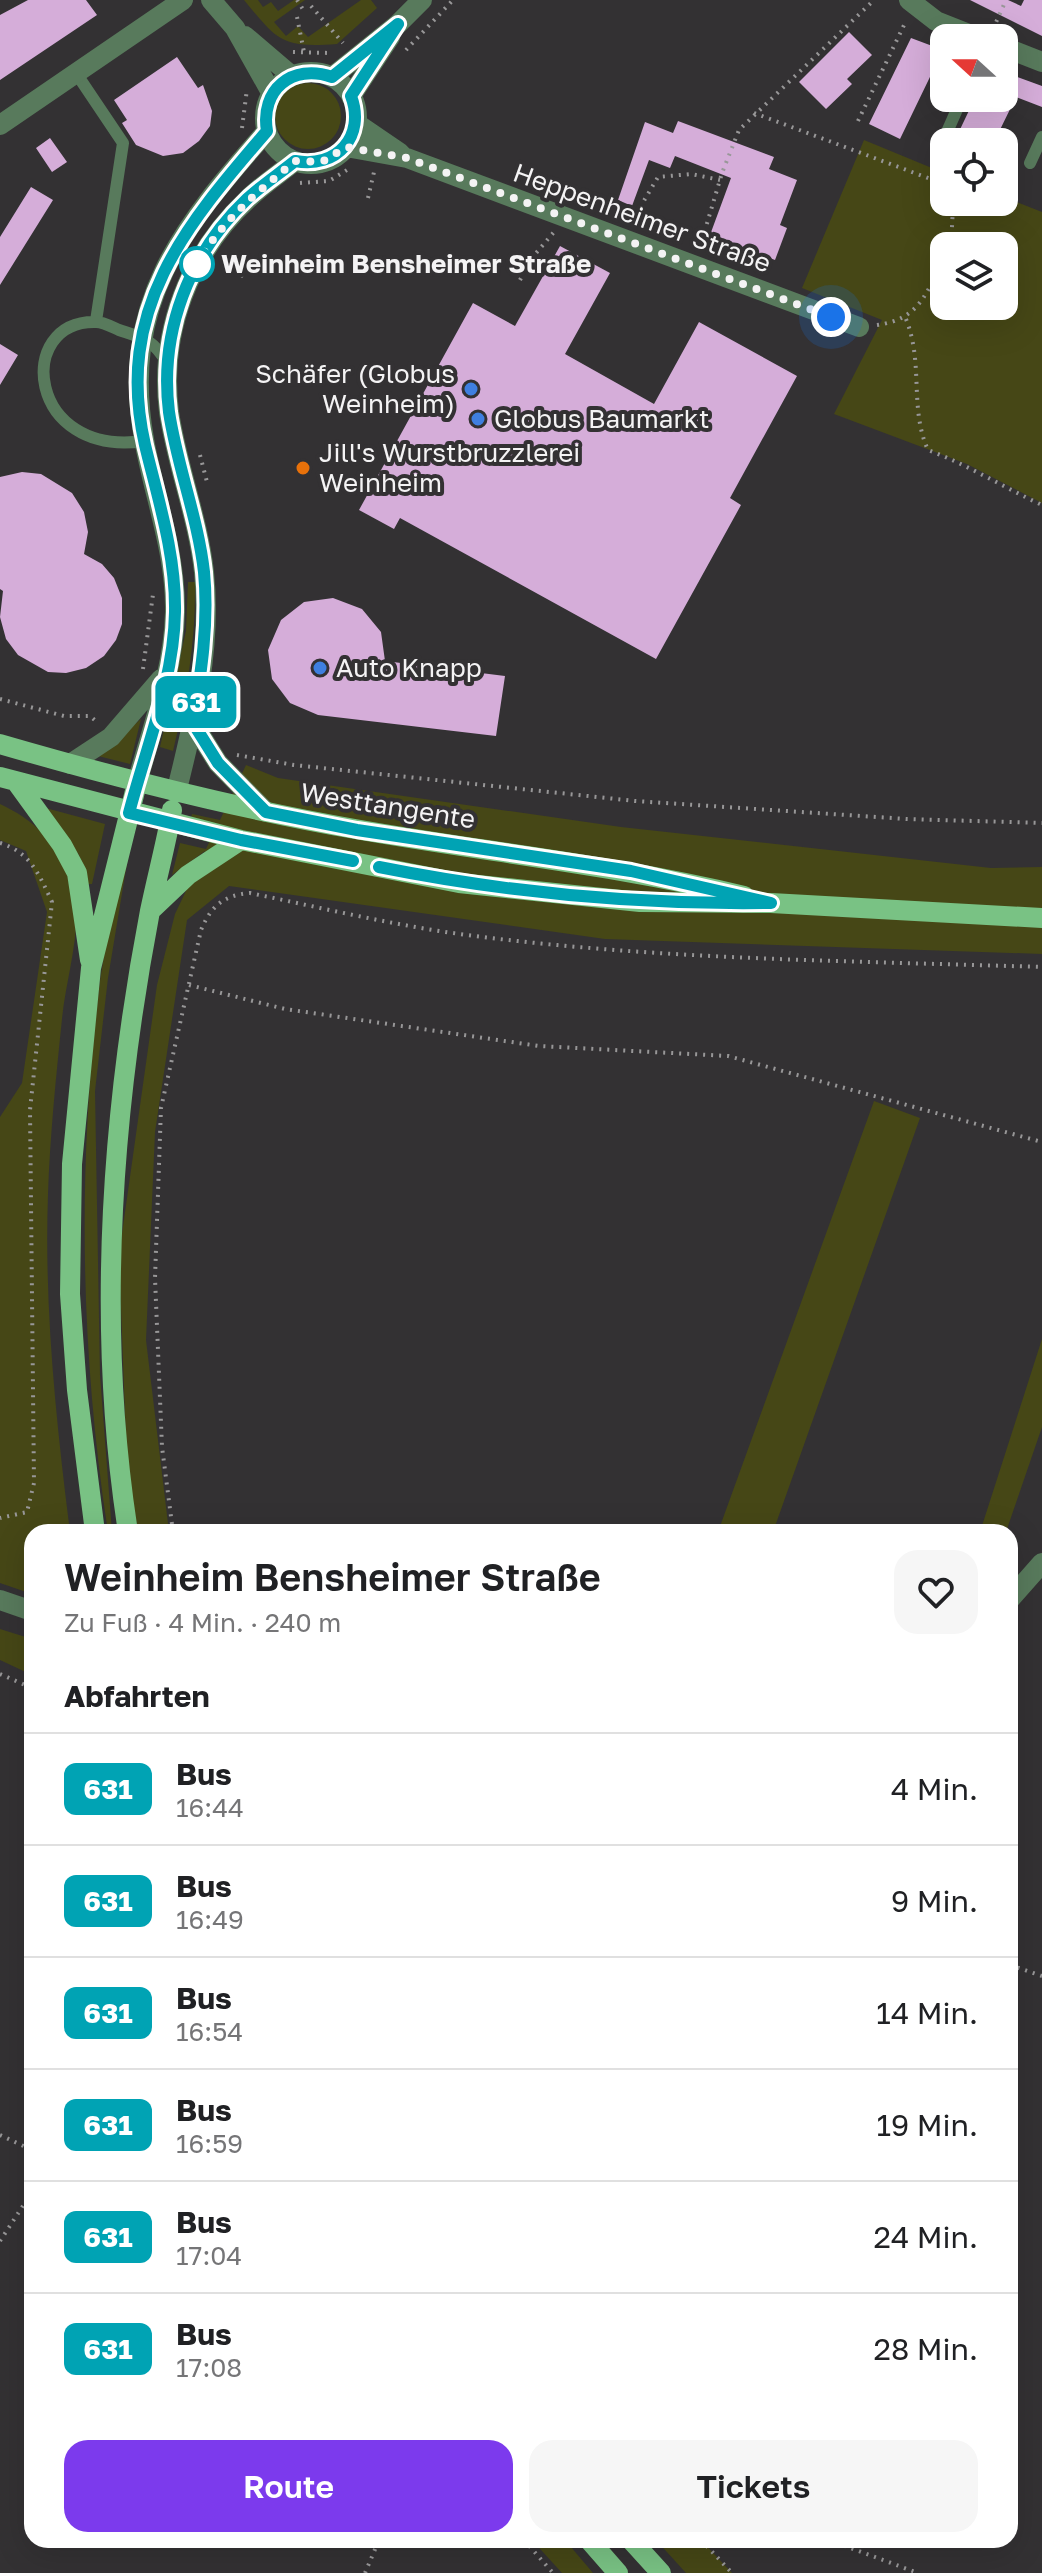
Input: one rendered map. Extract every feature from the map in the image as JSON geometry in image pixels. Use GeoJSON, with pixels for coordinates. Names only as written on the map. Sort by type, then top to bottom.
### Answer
{"type":"FeatureCollection","features":[{"type":"Feature","properties":{"kind":"main road","name":"Westtangente"},"geometry":{"type":"LineString","coordinates":[[0,744],[176,793],[266,812],[357,830],[606,866],[771,903]]}},
{"type":"Feature","properties":{"kind":"main road","name":"Westtangente"},"geometry":{"type":"LineString","coordinates":[[8,780],[170,824],[459,883],[678,905],[771,903],[1042,918]]}},
{"type":"Feature","properties":{"kind":"main road"},"geometry":{"type":"LineString","coordinates":[[8,780],[62,845],[77,873],[91,968]]}},
{"type":"Feature","properties":{"kind":"main road"},"geometry":{"type":"LineString","coordinates":[[94,1524],[78,1404],[70,1294],[72,1164],[91,968],[137,783]]}},
{"type":"Feature","properties":{"kind":"main road"},"geometry":{"type":"LineString","coordinates":[[127,1524],[112,1380],[110,1244],[118,1143],[150,911],[176,793]]}},
{"type":"Feature","properties":{"kind":"main road"},"geometry":{"type":"LineString","coordinates":[[150,911],[188,875],[241,840]]}},
{"type":"Feature","properties":{"kind":"main road"},"geometry":{"type":"LineString","coordinates":[[596,2548],[618,2573]]}},
{"type":"Feature","properties":{"kind":"main road"},"geometry":{"type":"LineString","coordinates":[[638,2548],[661,2573]]}},
{"type":"Feature","properties":{"kind":"street"},"geometry":{"type":"LineString","coordinates":[[0,125],[183,0]]}},
{"type":"Feature","properties":{"kind":"street"},"geometry":{"type":"LineString","coordinates":[[211,0],[264,61],[292,76]]}},
{"type":"Feature","properties":{"kind":"street"},"geometry":{"type":"LineString","coordinates":[[351,96],[398,24],[422,0]]}},
{"type":"Feature","properties":{"kind":"street"},"geometry":{"type":"LineString","coordinates":[[911,2],[944,24]]}},
{"type":"Feature","properties":{"kind":"street"},"geometry":{"type":"LineString","coordinates":[[332,77],[348,50],[398,24]]}},
{"type":"Feature","properties":{"kind":"street"},"geometry":{"type":"LineString","coordinates":[[1018,53],[1042,62]]}},
{"type":"Feature","properties":{"kind":"street"},"geometry":{"type":"LineString","coordinates":[[264,61],[272,94]]}},
{"type":"Feature","properties":{"kind":"street"},"geometry":{"type":"LineString","coordinates":[[319,72],[332,77],[351,96],[356,123],[346,147],[322,162],[295,161],[273,144],[267,131],[266,106],[272,94],[292,76],[319,72]]}},
{"type":"Feature","properties":{"kind":"street","name":"Heppenheimer Straße"},"geometry":{"type":"LineString","coordinates":[[356,123],[407,158],[859,327]]}},
{"type":"Feature","properties":{"kind":"street"},"geometry":{"type":"LineString","coordinates":[[137,783],[166,673],[175,614],[173,571],[144,441],[139,372],[143,336],[154,292],[189,224],[267,131]]}},
{"type":"Feature","properties":{"kind":"street","name":"Heppenheimer Straße"},"geometry":{"type":"LineString","coordinates":[[346,147],[373,157],[407,158]]}},
{"type":"Feature","properties":{"kind":"street"},"geometry":{"type":"LineString","coordinates":[[176,793],[193,723],[204,653],[204,573],[170,414],[167,363],[174,319],[184,291],[213,237],[248,199],[295,161]]}},
{"type":"Feature","properties":{"kind":"street"},"geometry":{"type":"LineString","coordinates":[[70,764],[111,737],[166,673]]}},
{"type":"Feature","properties":{"kind":"street"},"geometry":{"type":"LineString","coordinates":[[193,723],[218,763],[266,812]]}},
{"type":"Feature","properties":{"kind":"street"},"geometry":{"type":"LineString","coordinates":[[1018,1590],[1042,1563]]}},
{"type":"Feature","properties":{"kind":"street"},"geometry":{"type":"LineString","coordinates":[[0,1600],[24,1608]]}},
{"type":"Feature","properties":{"kind":"lane"},"geometry":{"type":"LineString","coordinates":[[76,73],[123,143],[96,321]]}},
{"type":"Feature","properties":{"kind":"lane"},"geometry":{"type":"LineString","coordinates":[[1030,163],[1042,137]]}},
{"type":"Feature","properties":{"kind":"lane"},"geometry":{"type":"LineString","coordinates":[[144,441],[124,444],[82,434],[51,407],[42,385],[46,351],[69,329],[96,321],[151,340],[167,363]]}},
{"type":"Feature","properties":{"kind":"path"},"geometry":{"type":"LineString","coordinates":[[297,0],[304,11]]}},
{"type":"Feature","properties":{"kind":"path"},"geometry":{"type":"LineString","coordinates":[[399,58],[453,0]]}},
{"type":"Feature","properties":{"kind":"path"},"geometry":{"type":"LineString","coordinates":[[698,253],[739,130],[874,0]]}},
{"type":"Feature","properties":{"kind":"path"},"geometry":{"type":"LineString","coordinates":[[995,24],[1006,0]]}},
{"type":"Feature","properties":{"kind":"path"},"geometry":{"type":"LineString","coordinates":[[858,121],[911,2]]}},
{"type":"Feature","properties":{"kind":"path"},"geometry":{"type":"LineString","coordinates":[[311,6],[348,50]]}},
{"type":"Feature","properties":{"kind":"path"},"geometry":{"type":"LineString","coordinates":[[297,17],[304,52]]}},
{"type":"Feature","properties":{"kind":"path"},"geometry":{"type":"LineString","coordinates":[[239,137],[250,75],[279,48],[330,53],[345,48],[348,50]]}},
{"type":"Feature","properties":{"kind":"path"},"geometry":{"type":"LineString","coordinates":[[754,113],[930,179]]}},
{"type":"Feature","properties":{"kind":"path"},"geometry":{"type":"LineString","coordinates":[[292,183],[329,181],[373,157],[376,176],[368,198]]}},
{"type":"Feature","properties":{"kind":"path"},"geometry":{"type":"LineString","coordinates":[[629,227],[658,177],[691,174],[720,180]]}},
{"type":"Feature","properties":{"kind":"path"},"geometry":{"type":"LineString","coordinates":[[520,280],[531,259],[555,232],[555,214]]}},
{"type":"Feature","properties":{"kind":"path"},"geometry":{"type":"LineString","coordinates":[[214,276],[228,251]]}},
{"type":"Feature","properties":{"kind":"path"},"geometry":{"type":"LineString","coordinates":[[220,262],[246,278]]}},
{"type":"Feature","properties":{"kind":"path"},"geometry":{"type":"LineString","coordinates":[[859,327],[906,319],[930,285]]}},
{"type":"Feature","properties":{"kind":"path"},"geometry":{"type":"LineString","coordinates":[[906,319],[916,345],[920,432],[928,450],[967,464],[984,478],[1042,505]]}},
{"type":"Feature","properties":{"kind":"path"},"geometry":{"type":"LineString","coordinates":[[200,454],[207,484]]}},
{"type":"Feature","properties":{"kind":"path"},"geometry":{"type":"LineString","coordinates":[[140,675],[146,661],[154,588]]}},
{"type":"Feature","properties":{"kind":"path"},"geometry":{"type":"LineString","coordinates":[[0,699],[64,716],[90,716],[111,737]]}},
{"type":"Feature","properties":{"kind":"path"},"geometry":{"type":"LineString","coordinates":[[236,755],[294,765],[635,801],[907,819],[1042,823]]}},
{"type":"Feature","properties":{"kind":"path"},"geometry":{"type":"LineString","coordinates":[[0,843],[19,849],[38,871],[52,902],[30,1110],[34,1483],[27,1512],[0,1518]]}},
{"type":"Feature","properties":{"kind":"path"},"geometry":{"type":"LineString","coordinates":[[172,1524],[162,1447],[155,1278],[161,1108],[207,914],[226,898],[250,893],[383,921],[483,937],[654,954],[1042,967]]}},
{"type":"Feature","properties":{"kind":"path"},"geometry":{"type":"LineString","coordinates":[[189,985],[285,1009],[539,1046],[728,1056],[1042,1142]]}},
{"type":"Feature","properties":{"kind":"path"},"geometry":{"type":"LineString","coordinates":[[0,1674],[24,1684]]}},
{"type":"Feature","properties":{"kind":"path"},"geometry":{"type":"LineString","coordinates":[[1018,1968],[1042,1976]]}},
{"type":"Feature","properties":{"kind":"path"},"geometry":{"type":"LineString","coordinates":[[0,2135],[24,2146]]}},
{"type":"Feature","properties":{"kind":"path"},"geometry":{"type":"LineString","coordinates":[[0,2241],[24,2204]]}},
{"type":"Feature","properties":{"kind":"path"},"geometry":{"type":"LineString","coordinates":[[365,2573],[376,2548]]}},
{"type":"Feature","properties":{"kind":"path"},"geometry":{"type":"LineString","coordinates":[[531,2548],[553,2573]]}},
{"type":"Feature","properties":{"kind":"path"},"geometry":{"type":"LineString","coordinates":[[709,2548],[732,2573]]}},
{"type":"Feature","properties":{"kind":"path"},"geometry":{"type":"LineString","coordinates":[[851,2548],[918,2573]]}},
{"type":"Feature","properties":{"kind":"shaded area"},"geometry":{"type":"Polygon","coordinates":[[[244,0],[258,0],[263,7],[271,2],[278,11],[294,0],[305,0],[274,22],[286,36],[298,26],[308,37],[361,0],[371,0],[377,8],[337,44],[304,45],[282,39],[274,33],[244,0]]]}},
{"type":"Feature","properties":{"kind":"shaded area"},"geometry":{"type":"Polygon","coordinates":[[[301,83],[315,83],[327,88],[336,97],[341,116],[339,129],[332,140],[315,149],[301,149],[289,144],[280,135],[275,123],[275,109],[280,97],[289,88],[301,83]]]}},
{"type":"Feature","properties":{"kind":"shaded area"},"geometry":{"type":"Polygon","coordinates":[[[864,140],[930,167],[930,216],[1018,216],[1018,203],[1042,212],[1042,503],[967,464],[834,414],[882,320],[802,288],[864,140]]]}},
{"type":"Feature","properties":{"kind":"shaded area"},"geometry":{"type":"Polygon","coordinates":[[[188,582],[195,582],[192,646],[173,751],[160,747],[186,631],[188,582]]]}},
{"type":"Feature","properties":{"kind":"shaded area"},"geometry":{"type":"Polygon","coordinates":[[[141,719],[130,764],[98,756],[141,719]]]}},
{"type":"Feature","properties":{"kind":"shaded area"},"geometry":{"type":"Polygon","coordinates":[[[246,765],[278,778],[621,827],[991,868],[1042,867],[1042,954],[605,939],[229,886],[187,920],[155,1132],[146,1340],[168,1524],[137,1524],[127,1467],[119,1255],[157,985],[175,914],[205,851],[172,875],[180,843],[206,849],[217,825],[191,818],[192,814],[220,820],[246,765]]]}},
{"type":"Feature","properties":{"kind":"shaded area"},"geometry":{"type":"Polygon","coordinates":[[[0,804],[34,825],[61,856],[72,881],[76,914],[55,1085],[47,1236],[52,1363],[69,1524],[24,1524],[24,1591],[0,1583],[0,1117],[22,1083],[47,912],[26,851],[0,840],[0,804]]]}},
{"type":"Feature","properties":{"kind":"shaded area"},"geometry":{"type":"Polygon","coordinates":[[[42,807],[105,824],[92,884],[88,884],[79,855],[42,807]]]}},
{"type":"Feature","properties":{"kind":"shaded area"},"geometry":{"type":"Polygon","coordinates":[[[123,855],[128,857],[108,978],[95,1091],[100,1375],[111,1524],[107,1524],[92,1395],[85,1257],[88,1119],[100,981],[123,855]]]}},
{"type":"Feature","properties":{"kind":"shaded area"},"geometry":{"type":"Polygon","coordinates":[[[874,1101],[920,1118],[776,1524],[721,1524],[874,1101]]]}},
{"type":"Feature","properties":{"kind":"shaded area"},"geometry":{"type":"Polygon","coordinates":[[[1042,1339],[1042,1427],[1009,1524],[983,1524],[1042,1339]]]}},
{"type":"Feature","properties":{"kind":"shaded area"},"geometry":{"type":"Polygon","coordinates":[[[0,1629],[24,1636],[24,1671],[0,1660],[0,1629]]]}},
{"type":"Feature","properties":{"kind":"shaded area"},"geometry":{"type":"Polygon","coordinates":[[[539,2548],[572,2548],[593,2573],[562,2573],[539,2548]]]}},
{"type":"Feature","properties":{"kind":"shaded area"},"geometry":{"type":"Polygon","coordinates":[[[663,2548],[709,2548],[732,2573],[686,2573],[663,2548]]]}},
{"type":"Feature","properties":{"kind":"building"},"geometry":{"type":"Polygon","coordinates":[[[28,0],[86,0],[97,15],[0,80],[0,15],[28,0]]]}},
{"type":"Feature","properties":{"kind":"building"},"geometry":{"type":"Polygon","coordinates":[[[970,0],[1008,0],[1021,6],[1024,0],[1042,0],[1042,36],[970,0]]]}},
{"type":"Feature","properties":{"kind":"building"},"geometry":{"type":"Polygon","coordinates":[[[849,32],[872,55],[847,79],[852,84],[826,109],[799,82],[849,32]]]}},
{"type":"Feature","properties":{"kind":"building"},"geometry":{"type":"Polygon","coordinates":[[[911,38],[930,45],[930,77],[900,139],[869,124],[911,38]]]}},
{"type":"Feature","properties":{"kind":"building"},"geometry":{"type":"Polygon","coordinates":[[[177,57],[198,88],[203,85],[212,111],[210,126],[199,141],[183,153],[163,156],[136,145],[122,123],[127,120],[114,100],[177,57]]]}},
{"type":"Feature","properties":{"kind":"building"},"geometry":{"type":"Polygon","coordinates":[[[1018,77],[1042,86],[1042,107],[1018,98],[1018,77]]]}},
{"type":"Feature","properties":{"kind":"building"},"geometry":{"type":"Polygon","coordinates":[[[968,112],[1009,112],[1001,128],[961,128],[968,112]]]}},
{"type":"Feature","properties":{"kind":"building"},"geometry":{"type":"Polygon","coordinates":[[[678,121],[774,157],[769,169],[797,180],[780,225],[787,228],[775,260],[710,235],[731,178],[675,156],[670,168],[649,160],[632,206],[618,200],[645,122],[673,133],[678,121]]]}},
{"type":"Feature","properties":{"kind":"building"},"geometry":{"type":"Polygon","coordinates":[[[50,138],[67,162],[52,172],[36,148],[50,138]]]}},
{"type":"Feature","properties":{"kind":"building"},"geometry":{"type":"Polygon","coordinates":[[[31,187],[53,200],[0,285],[0,237],[31,187]]]}},
{"type":"Feature","properties":{"kind":"building"},"geometry":{"type":"Polygon","coordinates":[[[560,246],[610,273],[565,354],[654,404],[699,322],[797,376],[730,498],[741,505],[656,659],[400,518],[394,529],[359,510],[473,303],[515,326],[560,246]]]}},
{"type":"Feature","properties":{"kind":"building"},"geometry":{"type":"Polygon","coordinates":[[[0,344],[18,355],[0,385],[0,344]]]}},
{"type":"Feature","properties":{"kind":"building"},"geometry":{"type":"Polygon","coordinates":[[[22,472],[41,474],[72,493],[84,512],[88,532],[84,554],[102,564],[114,578],[122,598],[122,624],[116,640],[104,656],[86,668],[66,673],[48,672],[18,655],[6,639],[0,617],[3,591],[0,589],[0,477],[22,472]]]}},
{"type":"Feature","properties":{"kind":"building"},"geometry":{"type":"Polygon","coordinates":[[[333,598],[362,609],[381,632],[385,661],[505,676],[496,736],[318,715],[290,703],[272,679],[268,650],[281,620],[304,602],[333,598]]]}},
{"type":"Feature","properties":{"kind":"bus line","name":"631"},"geometry":{"type":"LineString","coordinates":[[353,861],[241,840],[129,813],[166,673],[175,614],[173,571],[144,441],[139,372],[143,336],[154,292],[171,254],[212,194],[267,131],[266,106],[280,83],[305,72],[319,72],[332,77],[398,24],[351,96],[356,109],[356,123],[346,147],[335,157],[322,162],[308,164],[295,161],[248,199],[213,237],[189,277],[174,319],[167,363],[170,414],[199,538],[204,573],[204,653],[193,723],[224,771],[266,812],[357,830],[631,871],[771,903],[678,905],[548,894],[459,883],[379,867]]}},
{"type":"Feature","properties":{"kind":"place","name":"Weinheim Bensheimer Straße"},"geometry":{"type":"Point","coordinates":[197,264]}},
{"type":"Feature","properties":{"kind":"place","name":"Schäfer (Globus Weinheim)"},"geometry":{"type":"Point","coordinates":[471,389]}},
{"type":"Feature","properties":{"kind":"place","name":"Globus Baumarkt"},"geometry":{"type":"Point","coordinates":[478,419]}},
{"type":"Feature","properties":{"kind":"place","name":"Jill's Wurstbruzzlerei Weinheim"},"geometry":{"type":"Point","coordinates":[303,468]}},
{"type":"Feature","properties":{"kind":"place","name":"Auto Knapp"},"geometry":{"type":"Point","coordinates":[320,668]}},
{"type":"Feature","properties":{"kind":"route"},"geometry":{"type":"LineString","coordinates":[[197,264],[213,237],[248,199],[295,161],[308,164],[322,162],[335,157],[346,147],[407,158],[831,317]]}}]}
